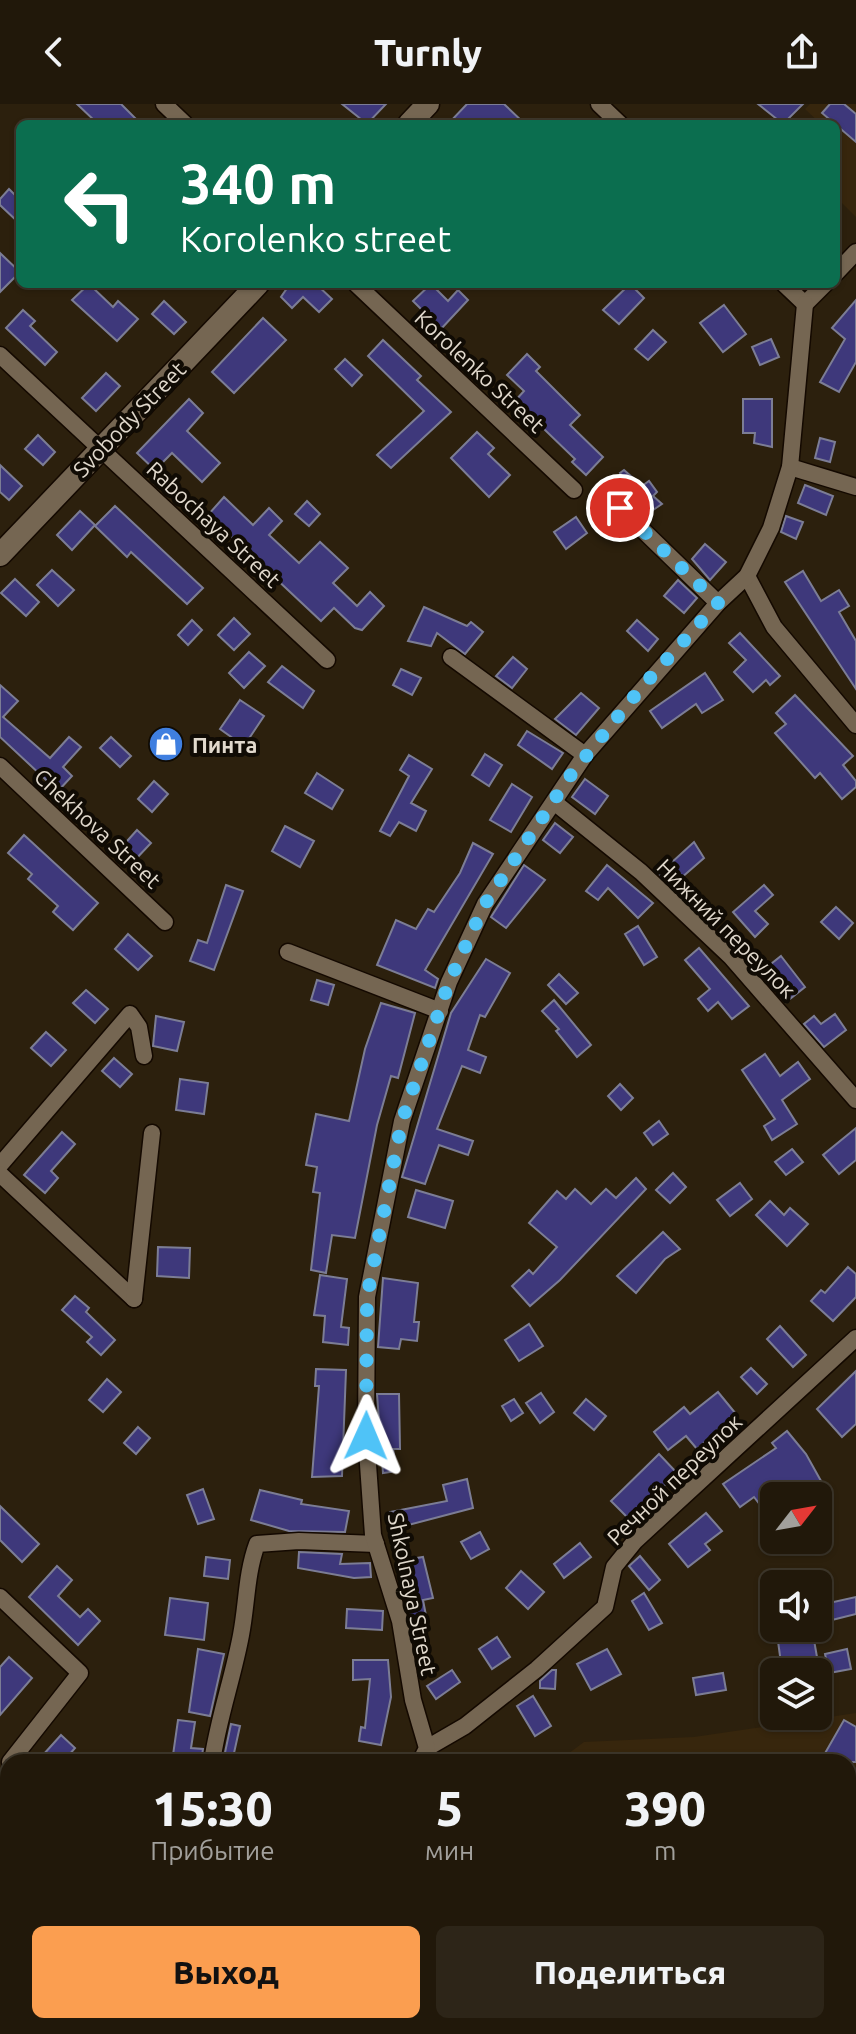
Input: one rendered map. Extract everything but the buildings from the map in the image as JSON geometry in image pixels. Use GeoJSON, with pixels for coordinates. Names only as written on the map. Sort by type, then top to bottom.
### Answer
{"type":"FeatureCollection","features":[{"type":"Feature","properties":{"kind":"street"},"geometry":{"type":"LineString","coordinates":[[164,104],[181,120]]}},
{"type":"Feature","properties":{"kind":"street"},"geometry":{"type":"LineString","coordinates":[[413,120],[428,104]]}},
{"type":"Feature","properties":{"kind":"street"},"geometry":{"type":"LineString","coordinates":[[599,104],[616,120]]}},
{"type":"Feature","properties":{"kind":"street"},"geometry":{"type":"LineString","coordinates":[[840,269],[856,252]]}},
{"type":"Feature","properties":{"kind":"street","name":"Svobody Street"},"geometry":{"type":"LineString","coordinates":[[0,555],[254,288]]}},
{"type":"Feature","properties":{"kind":"street","name":"Korolenko Street"},"geometry":{"type":"LineString","coordinates":[[360,288],[574,490]]}},
{"type":"Feature","properties":{"kind":"street"},"geometry":{"type":"LineString","coordinates":[[788,288],[805,304],[821,288]]}},
{"type":"Feature","properties":{"kind":"street","name":"Shkolnaya Street"},"geometry":{"type":"LineString","coordinates":[[424,1754],[400,1621],[376,1544],[366,1436],[367,1297],[402,1121],[440,1011],[485,904],[585,755],[718,603],[747,576],[771,528],[790,467],[805,304]]}},
{"type":"Feature","properties":{"kind":"street","name":"Rabochaya Street"},"geometry":{"type":"LineString","coordinates":[[0,355],[327,660]]}},
{"type":"Feature","properties":{"kind":"street"},"geometry":{"type":"LineString","coordinates":[[790,467],[856,487]]}},
{"type":"Feature","properties":{"kind":"street"},"geometry":{"type":"LineString","coordinates":[[620,508],[718,603]]}},
{"type":"Feature","properties":{"kind":"street"},"geometry":{"type":"LineString","coordinates":[[747,576],[774,627],[856,725]]}},
{"type":"Feature","properties":{"kind":"street"},"geometry":{"type":"LineString","coordinates":[[451,657],[585,755]]}},
{"type":"Feature","properties":{"kind":"street","name":"Chekhova Street"},"geometry":{"type":"LineString","coordinates":[[0,766],[165,922]]}},
{"type":"Feature","properties":{"kind":"street","name":"Нижний переулок"},"geometry":{"type":"LineString","coordinates":[[554,802],[641,872],[731,957],[856,1100]]}},
{"type":"Feature","properties":{"kind":"street"},"geometry":{"type":"LineString","coordinates":[[288,952],[440,1011]]}},
{"type":"Feature","properties":{"kind":"street"},"geometry":{"type":"LineString","coordinates":[[0,1165],[130,1014],[139,1027],[144,1056]]}},
{"type":"Feature","properties":{"kind":"street"},"geometry":{"type":"LineString","coordinates":[[0,1174],[134,1299],[152,1133]]}},
{"type":"Feature","properties":{"kind":"street","name":"Речной переулок"},"geometry":{"type":"LineString","coordinates":[[425,1754],[465,1726],[582,1630],[605,1607],[614,1567],[635,1541],[856,1338]]}},
{"type":"Feature","properties":{"kind":"street"},"geometry":{"type":"LineString","coordinates":[[214,1754],[241,1631],[248,1571],[257,1544],[376,1544]]}},
{"type":"Feature","properties":{"kind":"street"},"geometry":{"type":"LineString","coordinates":[[0,1597],[80,1673],[16,1754]]}},
{"type":"Feature","properties":{"kind":"shaded area"},"geometry":{"type":"Polygon","coordinates":[[[810,104],[856,104],[856,217],[840,201],[840,120],[817,120],[805,109],[810,104]]]}},
{"type":"Feature","properties":{"kind":"shaded area"},"geometry":{"type":"Polygon","coordinates":[[[856,1713],[856,1754],[568,1754],[584,1742],[694,1737],[760,1727],[760,1730],[832,1730],[832,1717],[856,1713]]]}},
{"type":"Feature","properties":{"kind":"place","name":"Пинта"},"geometry":{"type":"Point","coordinates":[166,744]}},
{"type":"Feature","properties":{"kind":"route"},"geometry":{"type":"LineString","coordinates":[[366,1436],[367,1297],[402,1121],[449,982],[485,904],[570,776],[641,688],[718,603],[620,508]]}}]}
